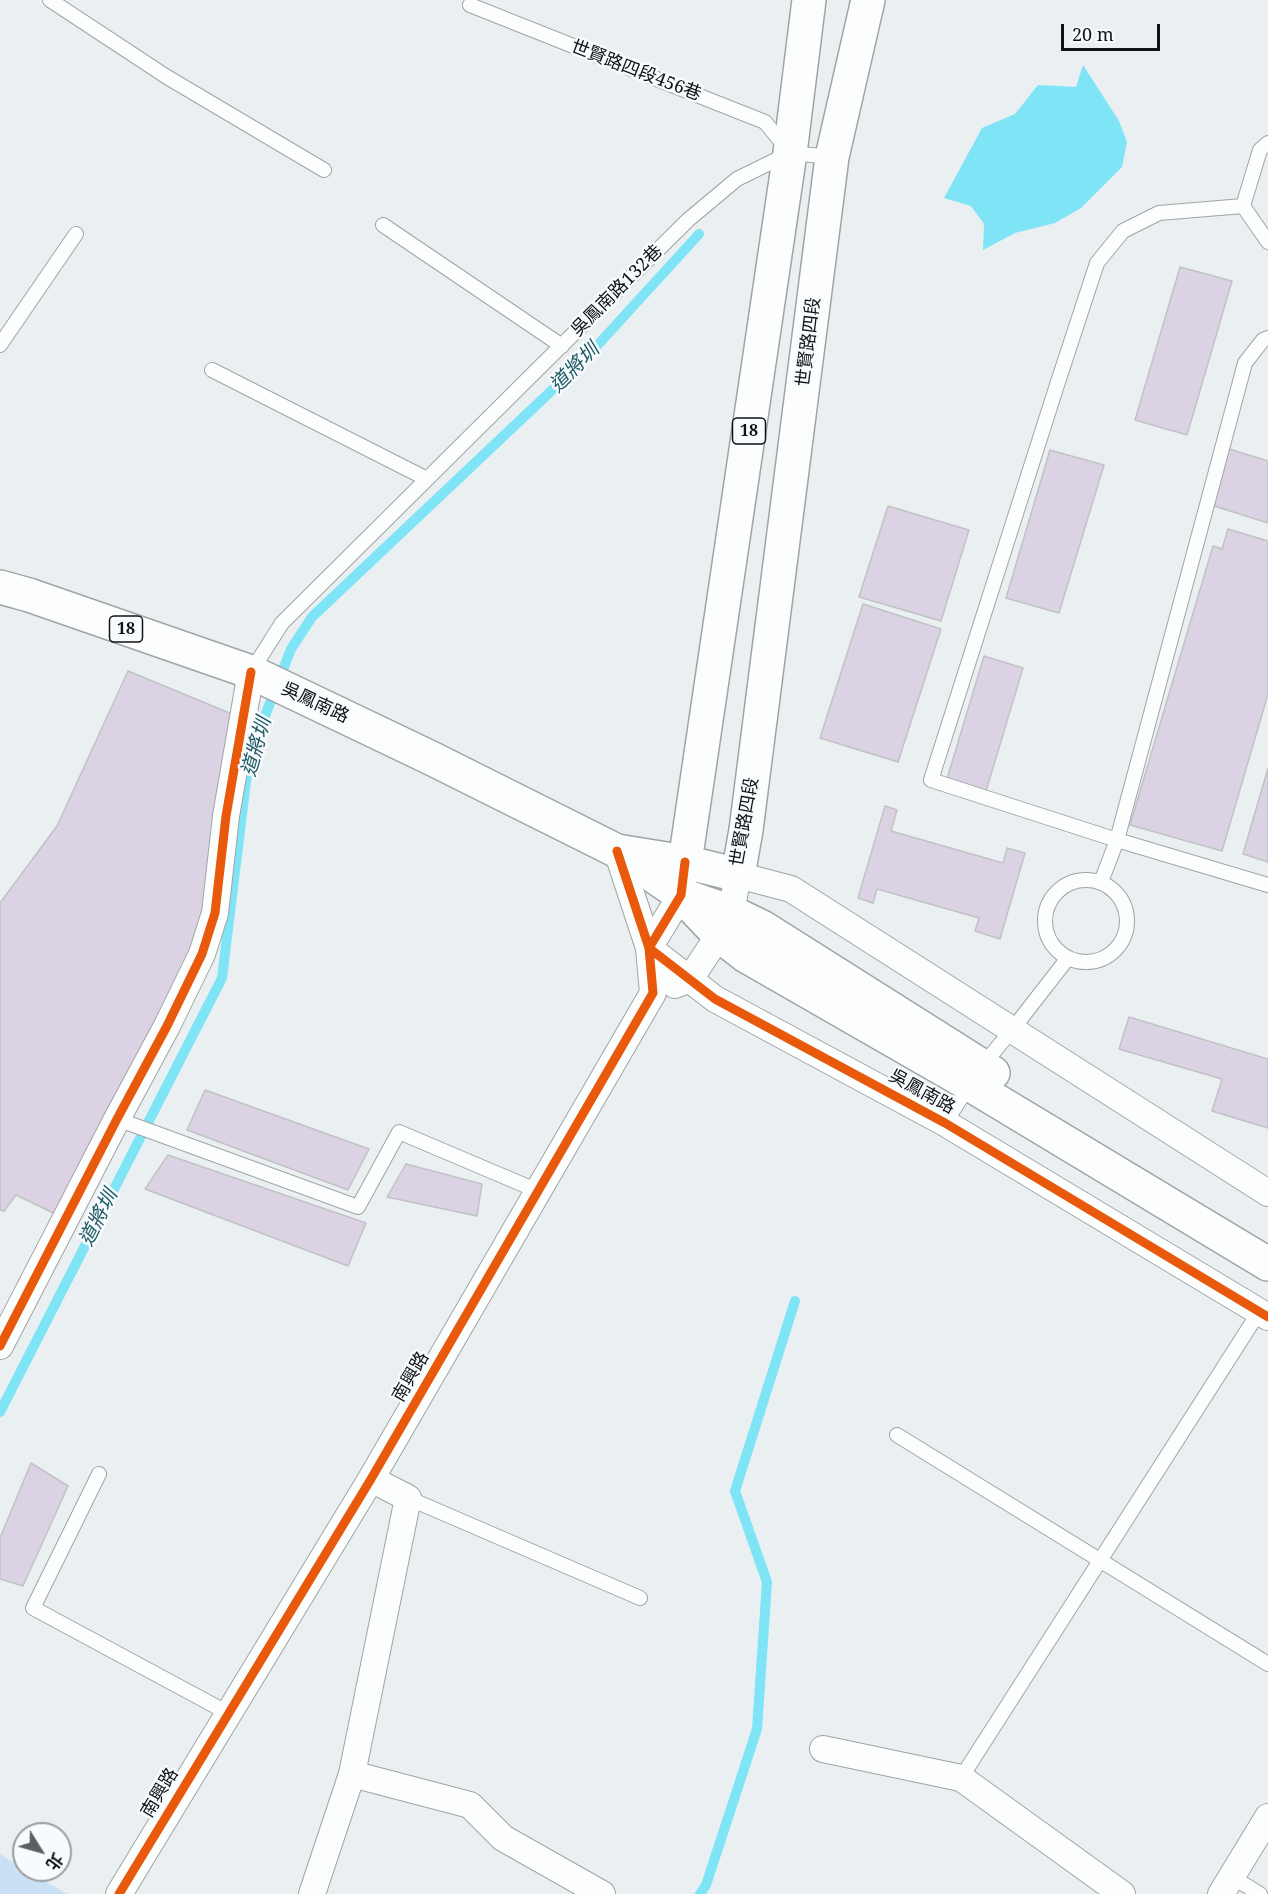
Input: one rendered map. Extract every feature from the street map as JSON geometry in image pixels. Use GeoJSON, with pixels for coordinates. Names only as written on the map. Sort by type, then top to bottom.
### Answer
{"type":"FeatureCollection","features":[{"type":"Feature","properties":{"kind":"main road","name":"18"},"geometry":{"type":"LineString","coordinates":[[685,862],[790,153],[809,0]]}},
{"type":"Feature","properties":{"kind":"main road","name":"世賢路四段"},"geometry":{"type":"LineString","coordinates":[[685,862],[738,875],[749,806],[832,157],[869,3]]}},
{"type":"Feature","properties":{"kind":"main road","name":"吳鳳南路"},"geometry":{"type":"LineString","coordinates":[[0,587],[251,672],[433,759],[617,851],[725,923],[762,927],[976,1076],[1268,1264]]}},
{"type":"Feature","properties":{"kind":"main road","name":"吳鳳南路"},"geometry":{"type":"LineString","coordinates":[[617,851],[685,862]]}},
{"type":"Feature","properties":{"kind":"main road","name":"吳鳳南路"},"geometry":{"type":"LineString","coordinates":[[976,1076],[1268,1242]]}},
{"type":"Feature","properties":{"kind":"street"},"geometry":{"type":"LineString","coordinates":[[0,1346],[167,1026],[202,954],[215,913],[226,816],[251,672]]}},
{"type":"Feature","properties":{"kind":"street"},"geometry":{"type":"LineString","coordinates":[[617,851],[649,948],[653,993],[690,979],[725,923],[738,875],[791,889],[1268,1193]]}},
{"type":"Feature","properties":{"kind":"street"},"geometry":{"type":"LineString","coordinates":[[649,948],[681,895],[685,862]]}},
{"type":"Feature","properties":{"kind":"street","name":"吳鳳南路"},"geometry":{"type":"LineString","coordinates":[[649,948],[715,999],[945,1123],[1264,1314]]}},
{"type":"Feature","properties":{"kind":"street","name":"南興路"},"geometry":{"type":"LineString","coordinates":[[119,1894],[371,1479],[653,993]]}},
{"type":"Feature","properties":{"kind":"street"},"geometry":{"type":"LineString","coordinates":[[312,1894],[352,1774],[408,1498],[371,1479]]}},
{"type":"Feature","properties":{"kind":"street"},"geometry":{"type":"LineString","coordinates":[[824,1749],[961,1778],[1122,1894]]}},
{"type":"Feature","properties":{"kind":"street"},"geometry":{"type":"LineString","coordinates":[[352,1774],[470,1805],[503,1838],[602,1894]]}},
{"type":"Feature","properties":{"kind":"street"},"geometry":{"type":"LineString","coordinates":[[1226,1885],[1268,1816]]}},
{"type":"Feature","properties":{"kind":"lane"},"geometry":{"type":"LineString","coordinates":[[50,0],[167,77],[324,170]]}},
{"type":"Feature","properties":{"kind":"lane","name":"世賢路四段456巷"},"geometry":{"type":"LineString","coordinates":[[470,5],[765,122],[790,153]]}},
{"type":"Feature","properties":{"kind":"lane"},"geometry":{"type":"LineString","coordinates":[[1243,206],[1260,150],[1268,143]]}},
{"type":"Feature","properties":{"kind":"lane"},"geometry":{"type":"LineString","coordinates":[[790,153],[832,157]]}},
{"type":"Feature","properties":{"kind":"lane","name":"吳鳳南路132巷"},"geometry":{"type":"LineString","coordinates":[[251,672],[282,623],[688,220],[737,179],[790,153]]}},
{"type":"Feature","properties":{"kind":"lane"},"geometry":{"type":"LineString","coordinates":[[1243,206],[1268,242]]}},
{"type":"Feature","properties":{"kind":"lane"},"geometry":{"type":"LineString","coordinates":[[1243,206],[1159,213],[1123,231],[1097,263],[931,780],[1117,840],[1268,885]]}},
{"type":"Feature","properties":{"kind":"lane"},"geometry":{"type":"LineString","coordinates":[[382,225],[562,346]]}},
{"type":"Feature","properties":{"kind":"lane"},"geometry":{"type":"LineString","coordinates":[[0,345],[76,234]]}},
{"type":"Feature","properties":{"kind":"lane"},"geometry":{"type":"LineString","coordinates":[[1101,882],[1117,840],[1245,363],[1263,340],[1268,338]]}},
{"type":"Feature","properties":{"kind":"lane"},"geometry":{"type":"LineString","coordinates":[[213,370],[427,479]]}},
{"type":"Feature","properties":{"kind":"lane"},"geometry":{"type":"LineString","coordinates":[[1087,879],[1101,882],[1121,899],[1126,911],[1127,924],[1124,937],[1107,957],[1080,962],[1068,958],[1057,950],[1049,938],[1045,925],[1046,911],[1052,898],[1061,888],[1087,879]]}},
{"type":"Feature","properties":{"kind":"lane"},"geometry":{"type":"LineString","coordinates":[[945,1123],[976,1076],[1068,958]]}},
{"type":"Feature","properties":{"kind":"lane"},"geometry":{"type":"LineString","coordinates":[[117,1119],[358,1207],[399,1132],[538,1191]]}},
{"type":"Feature","properties":{"kind":"lane"},"geometry":{"type":"LineString","coordinates":[[961,1778],[1264,1314]]}},
{"type":"Feature","properties":{"kind":"lane"},"geometry":{"type":"LineString","coordinates":[[897,1436],[1268,1664]]}},
{"type":"Feature","properties":{"kind":"lane"},"geometry":{"type":"LineString","coordinates":[[99,1474],[33,1608],[228,1713]]}},
{"type":"Feature","properties":{"kind":"lane"},"geometry":{"type":"LineString","coordinates":[[408,1498],[640,1598]]}},
{"type":"Feature","properties":{"kind":"lane"},"geometry":{"type":"LineString","coordinates":[[1226,1885],[1260,1894]]}},
{"type":"Feature","properties":{"kind":"shaded area"},"geometry":{"type":"Polygon","coordinates":[[[0,1854],[12,1861],[12,1882],[47,1882],[67,1894],[0,1894],[0,1854]]]}},
{"type":"Feature","properties":{"kind":"water"},"geometry":{"type":"Polygon","coordinates":[[[1083,65],[1119,121],[1127,142],[1122,167],[1081,208],[1055,223],[1015,233],[983,250],[984,224],[971,206],[944,198],[982,128],[1015,114],[1038,85],[1076,87],[1083,65]]]}},
{"type":"Feature","properties":{"kind":"building"},"geometry":{"type":"Polygon","coordinates":[[[1180,267],[1232,281],[1187,435],[1135,420],[1180,267]]]}},
{"type":"Feature","properties":{"kind":"building"},"geometry":{"type":"Polygon","coordinates":[[[1226,448],[1268,461],[1268,523],[1208,504],[1226,448]]]}},
{"type":"Feature","properties":{"kind":"building"},"geometry":{"type":"Polygon","coordinates":[[[1050,450],[1104,465],[1059,613],[1006,598],[1050,450]]]}},
{"type":"Feature","properties":{"kind":"building"},"geometry":{"type":"Polygon","coordinates":[[[888,506],[969,530],[941,621],[859,597],[888,506]]]}},
{"type":"Feature","properties":{"kind":"building"},"geometry":{"type":"Polygon","coordinates":[[[1228,529],[1268,541],[1268,694],[1222,851],[1130,825],[1213,546],[1222,549],[1228,529]]]}},
{"type":"Feature","properties":{"kind":"building"},"geometry":{"type":"Polygon","coordinates":[[[863,604],[941,629],[898,762],[820,738],[863,604]]]}},
{"type":"Feature","properties":{"kind":"building"},"geometry":{"type":"Polygon","coordinates":[[[984,656],[1023,668],[986,791],[947,779],[984,656]]]}},
{"type":"Feature","properties":{"kind":"building"},"geometry":{"type":"Polygon","coordinates":[[[128,671],[249,721],[230,900],[66,1219],[16,1195],[4,1211],[0,1210],[0,903],[57,826],[128,671]]]}},
{"type":"Feature","properties":{"kind":"building"},"geometry":{"type":"Polygon","coordinates":[[[1268,768],[1268,862],[1243,854],[1268,768]]]}},
{"type":"Feature","properties":{"kind":"building"},"geometry":{"type":"Polygon","coordinates":[[[885,806],[897,810],[891,831],[1003,863],[1007,848],[1025,853],[1000,939],[975,931],[979,918],[877,889],[873,903],[858,898],[885,806]]]}},
{"type":"Feature","properties":{"kind":"building"},"geometry":{"type":"Polygon","coordinates":[[[1129,1017],[1268,1059],[1268,1128],[1212,1111],[1222,1079],[1119,1049],[1129,1017]]]}},
{"type":"Feature","properties":{"kind":"building"},"geometry":{"type":"Polygon","coordinates":[[[205,1090],[369,1149],[348,1190],[187,1130],[205,1090]]]}},
{"type":"Feature","properties":{"kind":"building"},"geometry":{"type":"Polygon","coordinates":[[[168,1155],[366,1223],[348,1266],[145,1189],[168,1155]]]}},
{"type":"Feature","properties":{"kind":"building"},"geometry":{"type":"Polygon","coordinates":[[[406,1164],[482,1184],[477,1216],[387,1197],[406,1164]]]}},
{"type":"Feature","properties":{"kind":"building"},"geometry":{"type":"Polygon","coordinates":[[[31,1463],[68,1486],[23,1586],[0,1579],[0,1538],[31,1463]]]}},
{"type":"Feature","properties":{"kind":"waterway","name":"道將圳"},"geometry":{"type":"LineString","coordinates":[[0,1412],[222,978],[249,757],[291,649],[312,617],[584,360],[699,234]]}},
{"type":"Feature","properties":{"kind":"waterway"},"geometry":{"type":"LineString","coordinates":[[700,1894],[706,1885],[757,1729],[767,1582],[735,1491],[795,1301]]}},
{"type":"Feature","properties":{"kind":"cycle path"},"geometry":{"type":"LineString","coordinates":[[0,1346],[167,1026],[202,954],[215,913],[226,816],[251,672]]}},
{"type":"Feature","properties":{"kind":"cycle path"},"geometry":{"type":"LineString","coordinates":[[617,851],[649,948],[715,999],[945,1123],[1268,1317]]}},
{"type":"Feature","properties":{"kind":"cycle path"},"geometry":{"type":"LineString","coordinates":[[119,1894],[371,1479],[653,993],[649,948],[681,895],[685,862]]}}]}
